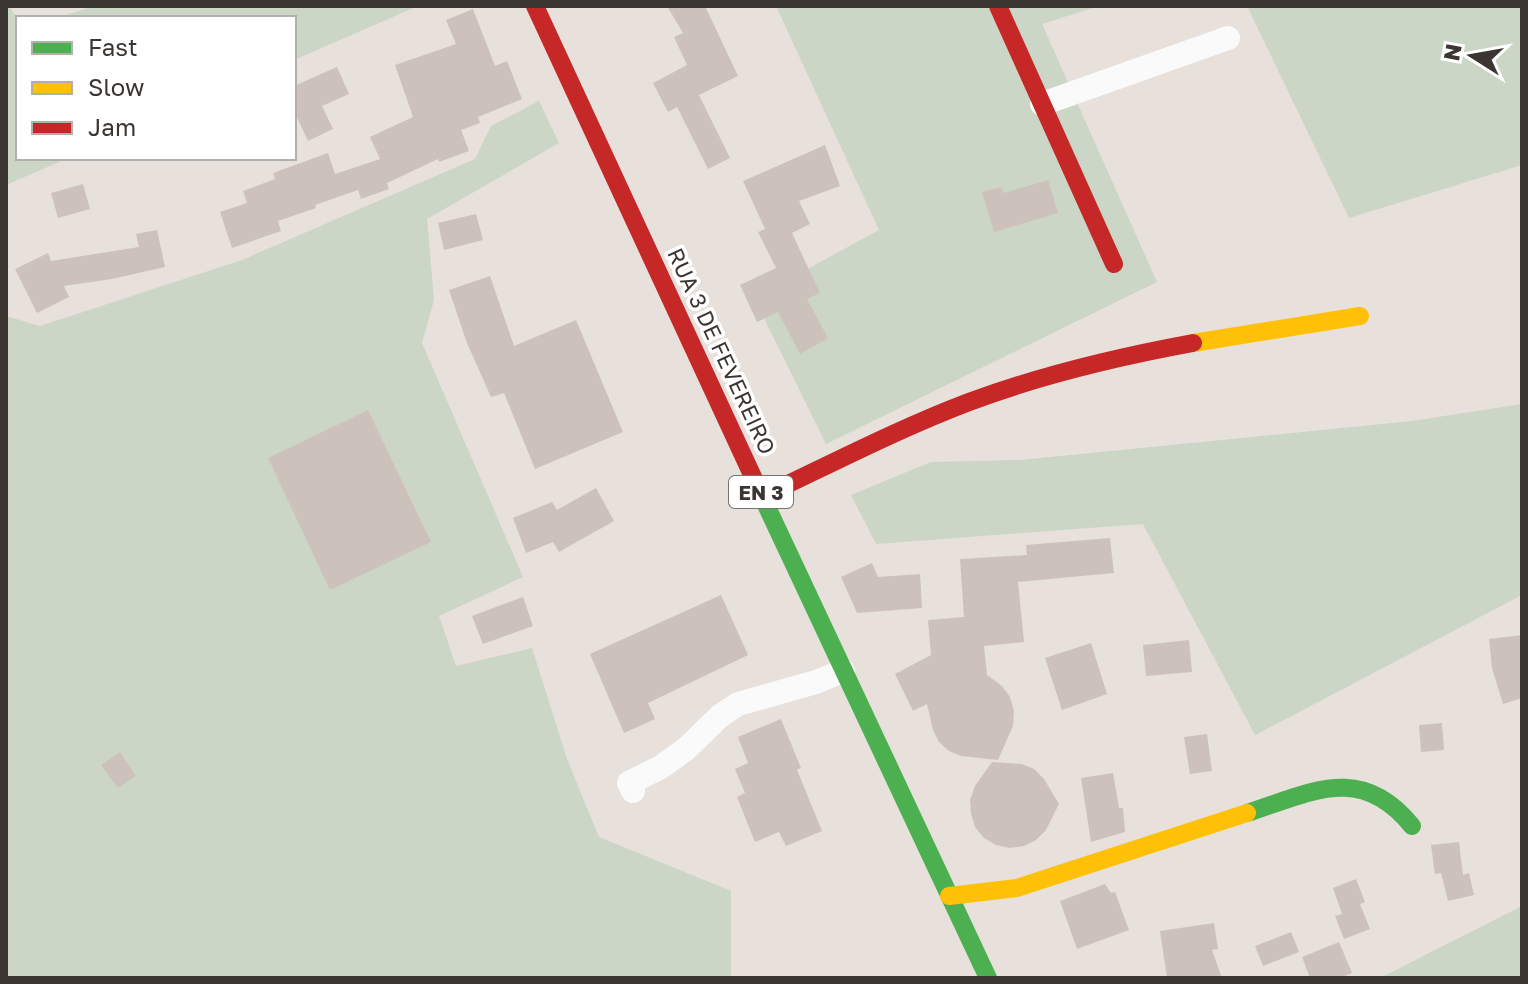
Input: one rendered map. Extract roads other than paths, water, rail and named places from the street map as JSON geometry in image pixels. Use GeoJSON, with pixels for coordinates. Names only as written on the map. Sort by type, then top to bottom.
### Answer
{"type":"FeatureCollection","features":[{"type":"Feature","properties":{"kind":"street","name":"RUA 3 DE FEVEREIRO"},"geometry":{"type":"LineString","coordinates":[[535,6],[988,978]]}},
{"type":"Feature","properties":{"kind":"street"},"geometry":{"type":"LineString","coordinates":[[998,6],[1114,264]]}},
{"type":"Feature","properties":{"kind":"street"},"geometry":{"type":"LineString","coordinates":[[1042,104],[1228,38]]}},
{"type":"Feature","properties":{"kind":"street"},"geometry":{"type":"LineString","coordinates":[[763,496],[946,412],[1055,373],[1165,348],[1360,316]]}},
{"type":"Feature","properties":{"kind":"street"},"geometry":{"type":"LineString","coordinates":[[633,791],[629,783],[661,767],[686,749],[720,716],[738,704],[843,671]]}},
{"type":"Feature","properties":{"kind":"street"},"geometry":{"type":"LineString","coordinates":[[949,896],[1017,888],[1337,786],[1362,788],[1382,794],[1398,807],[1412,826]]}}]}
